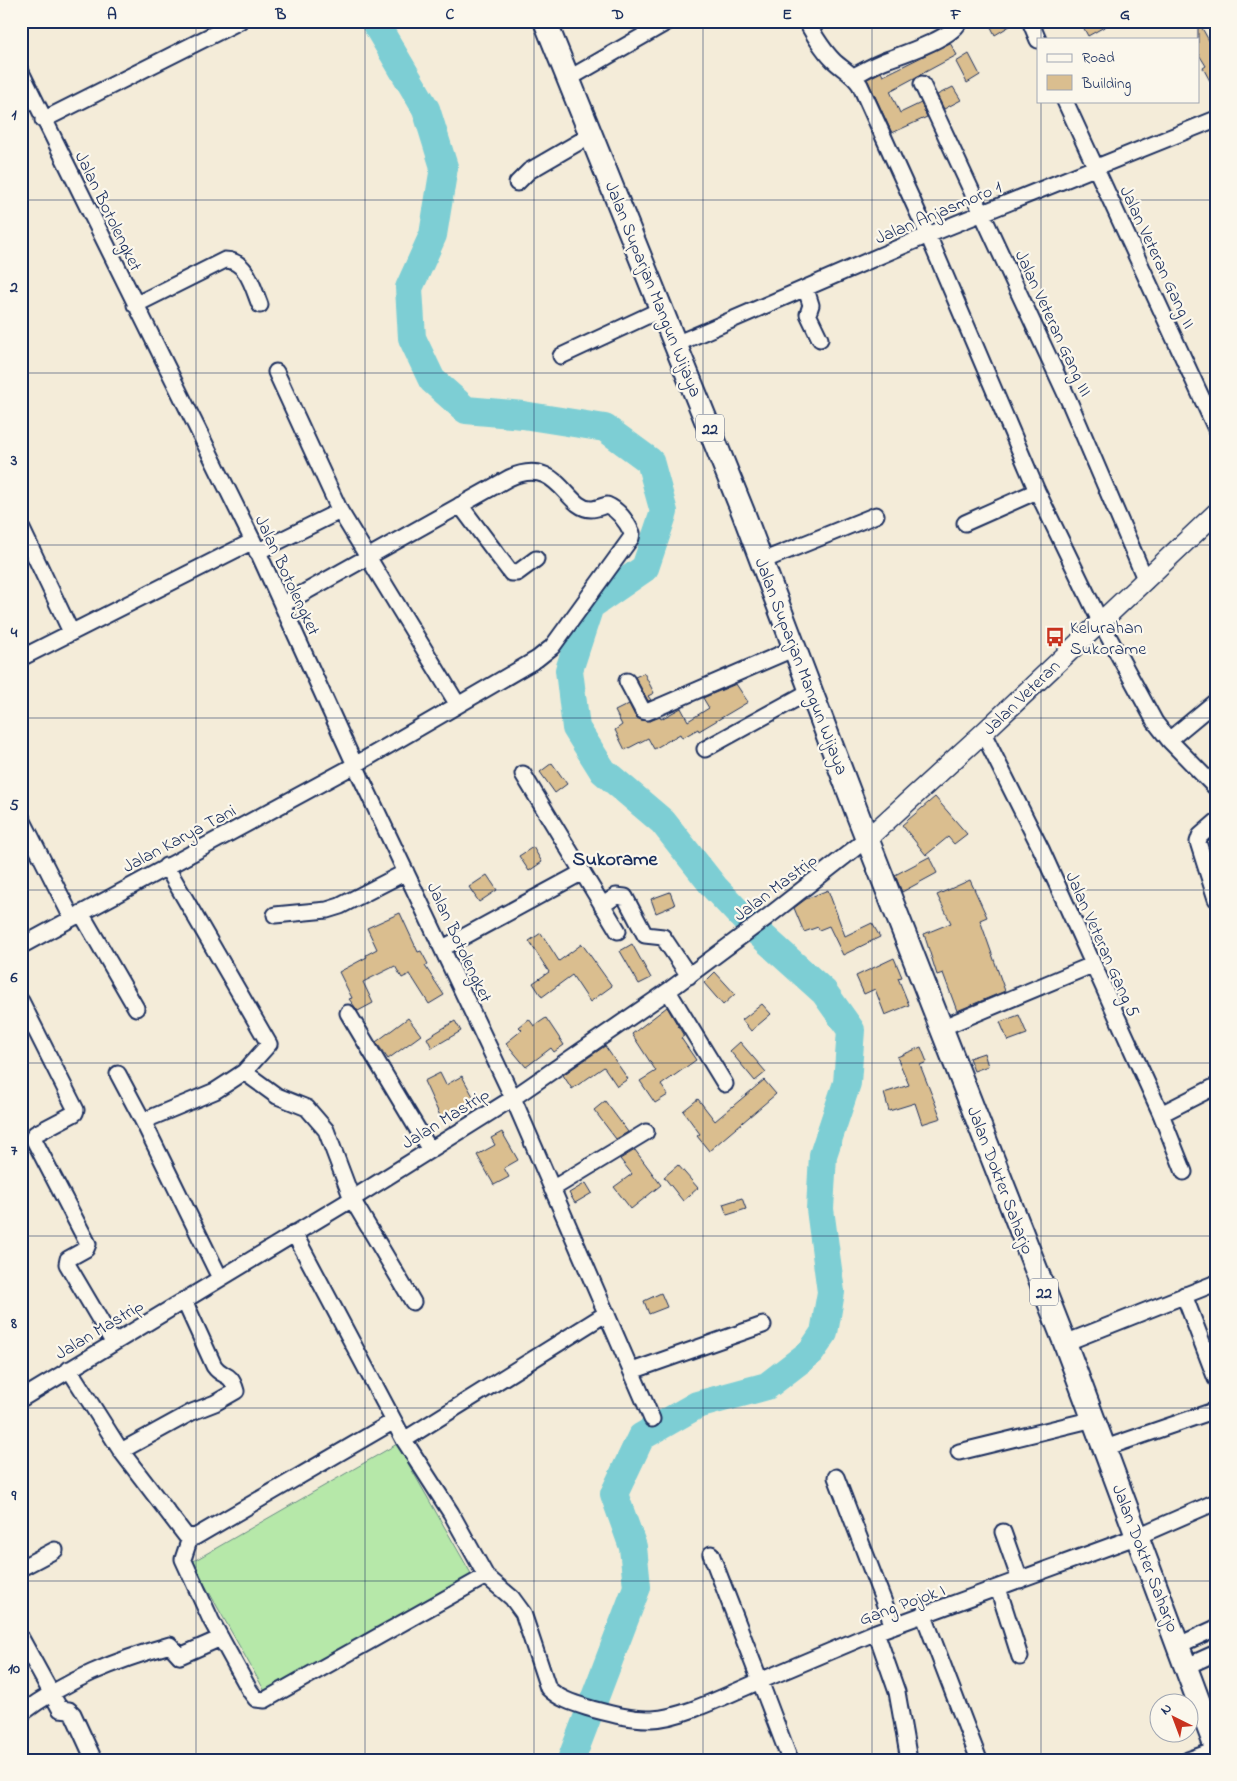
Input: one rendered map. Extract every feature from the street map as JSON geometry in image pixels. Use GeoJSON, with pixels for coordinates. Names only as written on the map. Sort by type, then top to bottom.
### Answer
{"type":"FeatureCollection","features":[{"type":"Feature","properties":{"kind":"highway","name":"Jalan Suparjan Mangun Wijaya"},"geometry":{"type":"LineString","coordinates":[[545,21],[762,561],[868,838]]}},
{"type":"Feature","properties":{"kind":"highway","name":"Jalan Dokter Saharjo"},"geometry":{"type":"LineString","coordinates":[[868,838],[1065,1343],[1179,1644],[1216,1749]]}},
{"type":"Feature","properties":{"kind":"main road","name":"Jalan Veteran"},"geometry":{"type":"LineString","coordinates":[[868,838],[984,733],[1216,513]]}},
{"type":"Feature","properties":{"kind":"street"},"geometry":{"type":"LineString","coordinates":[[43,120],[240,21]]}},
{"type":"Feature","properties":{"kind":"street"},"geometry":{"type":"LineString","coordinates":[[568,79],[669,21]]}},
{"type":"Feature","properties":{"kind":"street"},"geometry":{"type":"LineString","coordinates":[[806,21],[829,56],[854,76],[860,84],[928,235],[1037,491],[1100,621],[1155,722],[1216,788]]}},
{"type":"Feature","properties":{"kind":"street"},"geometry":{"type":"LineString","coordinates":[[854,76],[955,30],[959,21]]}},
{"type":"Feature","properties":{"kind":"street"},"geometry":{"type":"LineString","coordinates":[[1034,23],[1038,38]]}},
{"type":"Feature","properties":{"kind":"street","name":"Jalan Botolengket"},"geometry":{"type":"LineString","coordinates":[[21,72],[255,547],[355,765],[443,948],[513,1098],[652,1419]]}},
{"type":"Feature","properties":{"kind":"street","name":"Jalan Veteran Gang III"},"geometry":{"type":"LineString","coordinates":[[922,84],[1069,400],[1146,581]]}},
{"type":"Feature","properties":{"kind":"street","name":"Jalan Veteran Gang II"},"geometry":{"type":"LineString","coordinates":[[1066,102],[1216,429]]}},
{"type":"Feature","properties":{"kind":"street","name":"Jalan Anjasmoro 1"},"geometry":{"type":"LineString","coordinates":[[676,344],[928,235],[1216,119]]}},
{"type":"Feature","properties":{"kind":"street"},"geometry":{"type":"LineString","coordinates":[[518,183],[529,171],[591,135]]}},
{"type":"Feature","properties":{"kind":"street"},"geometry":{"type":"LineString","coordinates":[[135,305],[225,260],[234,260],[242,266],[260,305]]}},
{"type":"Feature","properties":{"kind":"street"},"geometry":{"type":"LineString","coordinates":[[806,289],[811,305],[808,314],[820,340]]}},
{"type":"Feature","properties":{"kind":"street"},"geometry":{"type":"LineString","coordinates":[[561,356],[662,309]]}},
{"type":"Feature","properties":{"kind":"street"},"geometry":{"type":"LineString","coordinates":[[276,372],[340,511],[458,705]]}},
{"type":"Feature","properties":{"kind":"street","name":"Jalan Karya Tani"},"geometry":{"type":"LineString","coordinates":[[21,946],[355,765],[552,647],[631,538],[632,533],[622,516],[614,508],[607,505],[591,509],[581,506],[554,478],[543,475],[517,474],[460,506]]}},
{"type":"Feature","properties":{"kind":"street"},"geometry":{"type":"LineString","coordinates":[[965,523],[1037,491]]}},
{"type":"Feature","properties":{"kind":"street"},"geometry":{"type":"LineString","coordinates":[[282,605],[460,506],[511,573],[517,573],[536,559]]}},
{"type":"Feature","properties":{"kind":"street"},"geometry":{"type":"LineString","coordinates":[[21,658],[71,632],[255,547],[340,511]]}},
{"type":"Feature","properties":{"kind":"street"},"geometry":{"type":"LineString","coordinates":[[762,561],[876,515]]}},
{"type":"Feature","properties":{"kind":"street"},"geometry":{"type":"LineString","coordinates":[[21,527],[71,632]]}},
{"type":"Feature","properties":{"kind":"street"},"geometry":{"type":"LineString","coordinates":[[627,681],[643,711],[647,712],[795,648]]}},
{"type":"Feature","properties":{"kind":"street"},"geometry":{"type":"LineString","coordinates":[[704,749],[812,690]]}},
{"type":"Feature","properties":{"kind":"street"},"geometry":{"type":"LineString","coordinates":[[1170,740],[1216,701]]}},
{"type":"Feature","properties":{"kind":"street","name":"Jalan Veteran Gang 5"},"geometry":{"type":"LineString","coordinates":[[984,733],[1041,849],[1161,1114],[1184,1172]]}},
{"type":"Feature","properties":{"kind":"street"},"geometry":{"type":"LineString","coordinates":[[523,774],[581,873],[618,931]]}},
{"type":"Feature","properties":{"kind":"street"},"geometry":{"type":"LineString","coordinates":[[21,817],[76,915],[136,1008]]}},
{"type":"Feature","properties":{"kind":"street"},"geometry":{"type":"LineString","coordinates":[[1216,822],[1200,836],[1198,842],[1216,899]]}},
{"type":"Feature","properties":{"kind":"street","name":"Jalan Mastrip"},"geometry":{"type":"LineString","coordinates":[[21,1399],[352,1199],[513,1098],[668,991],[770,915],[868,838]]}},
{"type":"Feature","properties":{"kind":"street"},"geometry":{"type":"LineString","coordinates":[[143,1121],[215,1091],[244,1072],[269,1044],[166,866]]}},
{"type":"Feature","properties":{"kind":"street"},"geometry":{"type":"LineString","coordinates":[[275,915],[327,910],[340,906],[406,872]]}},
{"type":"Feature","properties":{"kind":"street"},"geometry":{"type":"LineString","coordinates":[[443,948],[581,873]]}},
{"type":"Feature","properties":{"kind":"street"},"geometry":{"type":"LineString","coordinates":[[602,906],[616,896],[625,897],[645,935],[663,937],[688,976]]}},
{"type":"Feature","properties":{"kind":"street"},"geometry":{"type":"LineString","coordinates":[[941,1028],[1092,965]]}},
{"type":"Feature","properties":{"kind":"street"},"geometry":{"type":"LineString","coordinates":[[668,991],[725,1084]]}},
{"type":"Feature","properties":{"kind":"street"},"geometry":{"type":"LineString","coordinates":[[21,1001],[76,1110],[75,1113],[35,1134],[33,1138],[88,1244],[86,1248],[68,1259],[68,1264],[113,1342]]}},
{"type":"Feature","properties":{"kind":"street"},"geometry":{"type":"LineString","coordinates":[[348,1013],[430,1150]]}},
{"type":"Feature","properties":{"kind":"street"},"geometry":{"type":"LineString","coordinates":[[244,1072],[277,1096],[307,1108],[326,1130],[352,1199],[413,1302]]}},
{"type":"Feature","properties":{"kind":"street"},"geometry":{"type":"LineString","coordinates":[[118,1074],[220,1278]]}},
{"type":"Feature","properties":{"kind":"street"},"geometry":{"type":"LineString","coordinates":[[1161,1114],[1216,1086]]}},
{"type":"Feature","properties":{"kind":"street"},"geometry":{"type":"LineString","coordinates":[[552,1189],[646,1132]]}},
{"type":"Feature","properties":{"kind":"street"},"geometry":{"type":"LineString","coordinates":[[190,1538],[183,1559],[221,1638],[250,1691],[256,1698],[265,1700],[486,1576],[451,1513],[404,1440],[294,1233]]}},
{"type":"Feature","properties":{"kind":"street"},"geometry":{"type":"LineString","coordinates":[[1065,1343],[1216,1283]]}},
{"type":"Feature","properties":{"kind":"street"},"geometry":{"type":"LineString","coordinates":[[1184,1295],[1216,1379]]}},
{"type":"Feature","properties":{"kind":"street"},"geometry":{"type":"LineString","coordinates":[[121,1451],[176,1420],[236,1391],[228,1374],[218,1371],[214,1366],[184,1300]]}},
{"type":"Feature","properties":{"kind":"street"},"geometry":{"type":"LineString","coordinates":[[404,1440],[607,1313]]}},
{"type":"Feature","properties":{"kind":"street"},"geometry":{"type":"LineString","coordinates":[[632,1370],[763,1325]]}},
{"type":"Feature","properties":{"kind":"street"},"geometry":{"type":"LineString","coordinates":[[69,1369],[121,1451],[186,1536],[190,1538],[195,1537],[394,1421]]}},
{"type":"Feature","properties":{"kind":"street"},"geometry":{"type":"LineString","coordinates":[[1104,1448],[1216,1410]]}},
{"type":"Feature","properties":{"kind":"street"},"geometry":{"type":"LineString","coordinates":[[958,1452],[1094,1419]]}},
{"type":"Feature","properties":{"kind":"street"},"geometry":{"type":"LineString","coordinates":[[836,1477],[893,1626]]}},
{"type":"Feature","properties":{"kind":"street","name":"Gang Pojok I"},"geometry":{"type":"LineString","coordinates":[[486,1576],[512,1598],[523,1613],[548,1688],[554,1694],[579,1705],[604,1712],[635,1718],[666,1717],[760,1681],[876,1632],[1138,1536],[1216,1502]]}},
{"type":"Feature","properties":{"kind":"street"},"geometry":{"type":"LineString","coordinates":[[1003,1532],[1020,1580]]}},
{"type":"Feature","properties":{"kind":"street"},"geometry":{"type":"LineString","coordinates":[[21,1568],[55,1550]]}},
{"type":"Feature","properties":{"kind":"street"},"geometry":{"type":"LineString","coordinates":[[711,1554],[790,1760]]}},
{"type":"Feature","properties":{"kind":"street"},"geometry":{"type":"LineString","coordinates":[[998,1588],[1020,1657]]}},
{"type":"Feature","properties":{"kind":"street"},"geometry":{"type":"LineString","coordinates":[[924,1616],[979,1760]]}},
{"type":"Feature","properties":{"kind":"street"},"geometry":{"type":"LineString","coordinates":[[1179,1644],[1216,1628]]}},
{"type":"Feature","properties":{"kind":"street"},"geometry":{"type":"LineString","coordinates":[[876,1632],[897,1692],[909,1760]]}},
{"type":"Feature","properties":{"kind":"street"},"geometry":{"type":"LineString","coordinates":[[21,1638],[60,1709],[69,1710],[73,1714],[94,1760]]}},
{"type":"Feature","properties":{"kind":"street"},"geometry":{"type":"LineString","coordinates":[[21,1714],[51,1692],[129,1657],[170,1645],[180,1656],[221,1638]]}},
{"type":"Feature","properties":{"kind":"street"},"geometry":{"type":"LineString","coordinates":[[1187,1666],[1216,1653]]}},
{"type":"Feature","properties":{"kind":"street"},"geometry":{"type":"LineString","coordinates":[[1188,1760],[1216,1749]]}},
{"type":"Feature","properties":{"kind":"green space"},"geometry":{"type":"Polygon","coordinates":[[[397,1444],[473,1577],[267,1695],[192,1562],[397,1444]]]}},
{"type":"Feature","properties":{"kind":"building"},"geometry":{"type":"Polygon","coordinates":[[[988,21],[1018,21],[995,35],[988,21]]]}},
{"type":"Feature","properties":{"kind":"building"},"geometry":{"type":"Polygon","coordinates":[[[1080,21],[1115,21],[1088,36],[1080,21]]]}},
{"type":"Feature","properties":{"kind":"building"},"geometry":{"type":"Polygon","coordinates":[[[1198,21],[1216,53],[1216,92],[1203,68],[1206,66],[1200,56],[1200,38],[1198,38],[1198,21]]]}},
{"type":"Feature","properties":{"kind":"building"},"geometry":{"type":"Polygon","coordinates":[[[950,43],[957,55],[890,91],[900,113],[921,103],[927,117],[892,133],[867,79],[881,72],[883,76],[950,43]]]}},
{"type":"Feature","properties":{"kind":"building"},"geometry":{"type":"Polygon","coordinates":[[[969,54],[980,75],[967,83],[956,62],[969,54]]]}},
{"type":"Feature","properties":{"kind":"building"},"geometry":{"type":"Polygon","coordinates":[[[953,87],[961,100],[944,109],[937,95],[953,87]]]}},
{"type":"Feature","properties":{"kind":"building"},"geometry":{"type":"Polygon","coordinates":[[[644,673],[654,693],[648,696],[651,700],[648,701],[635,677],[644,673]]]}},
{"type":"Feature","properties":{"kind":"building"},"geometry":{"type":"Polygon","coordinates":[[[736,684],[748,702],[699,731],[698,729],[682,738],[680,734],[654,749],[648,738],[625,750],[615,730],[622,725],[615,711],[629,704],[635,716],[641,720],[650,721],[660,717],[661,719],[681,708],[688,721],[709,708],[703,698],[736,684]]]}},
{"type":"Feature","properties":{"kind":"building"},"geometry":{"type":"Polygon","coordinates":[[[552,763],[567,784],[555,793],[540,772],[552,763]]]}},
{"type":"Feature","properties":{"kind":"building"},"geometry":{"type":"Polygon","coordinates":[[[935,797],[967,834],[954,844],[948,837],[926,855],[902,825],[935,797]]]}},
{"type":"Feature","properties":{"kind":"building"},"geometry":{"type":"Polygon","coordinates":[[[533,847],[542,862],[529,871],[519,856],[533,847]]]}},
{"type":"Feature","properties":{"kind":"building"},"geometry":{"type":"Polygon","coordinates":[[[929,857],[937,873],[902,892],[895,875],[929,857]]]}},
{"type":"Feature","properties":{"kind":"building"},"geometry":{"type":"Polygon","coordinates":[[[487,875],[497,890],[479,902],[469,887],[487,875]]]}},
{"type":"Feature","properties":{"kind":"building"},"geometry":{"type":"Polygon","coordinates":[[[970,880],[987,917],[980,920],[1005,991],[957,1011],[943,973],[937,975],[924,934],[951,923],[937,895],[970,880]]]}},
{"type":"Feature","properties":{"kind":"building"},"geometry":{"type":"Polygon","coordinates":[[[828,890],[845,936],[872,923],[880,937],[843,955],[829,926],[819,930],[818,927],[804,932],[794,908],[806,899],[828,890]]]}},
{"type":"Feature","properties":{"kind":"building"},"geometry":{"type":"Polygon","coordinates":[[[670,892],[675,905],[656,913],[651,899],[670,892]]]}},
{"type":"Feature","properties":{"kind":"building"},"geometry":{"type":"Polygon","coordinates":[[[400,913],[418,952],[421,951],[428,964],[425,966],[444,995],[429,1004],[410,974],[402,978],[395,966],[363,982],[373,1003],[358,1011],[349,999],[352,998],[339,972],[367,957],[366,955],[377,949],[367,928],[400,913]]]}},
{"type":"Feature","properties":{"kind":"building"},"geometry":{"type":"Polygon","coordinates":[[[541,933],[559,961],[582,944],[612,986],[590,1002],[572,975],[542,997],[533,983],[549,972],[529,941],[541,933]]]}},
{"type":"Feature","properties":{"kind":"building"},"geometry":{"type":"Polygon","coordinates":[[[632,944],[651,978],[639,984],[620,951],[632,944]]]}},
{"type":"Feature","properties":{"kind":"building"},"geometry":{"type":"Polygon","coordinates":[[[894,958],[902,977],[898,978],[909,1005],[885,1015],[875,989],[864,994],[856,976],[894,958]]]}},
{"type":"Feature","properties":{"kind":"building"},"geometry":{"type":"Polygon","coordinates":[[[715,972],[735,994],[723,1005],[704,983],[715,972]]]}},
{"type":"Feature","properties":{"kind":"building"},"geometry":{"type":"Polygon","coordinates":[[[762,1004],[771,1014],[751,1031],[742,1020],[762,1004]]]}},
{"type":"Feature","properties":{"kind":"building"},"geometry":{"type":"Polygon","coordinates":[[[667,1007],[684,1036],[681,1038],[696,1060],[661,1085],[668,1095],[655,1103],[640,1081],[656,1071],[632,1034],[667,1007]]]}},
{"type":"Feature","properties":{"kind":"building"},"geometry":{"type":"Polygon","coordinates":[[[1019,1015],[1027,1034],[1008,1041],[1000,1022],[1019,1015]]]}},
{"type":"Feature","properties":{"kind":"building"},"geometry":{"type":"Polygon","coordinates":[[[408,1018],[421,1035],[388,1059],[376,1042],[408,1018]]]}},
{"type":"Feature","properties":{"kind":"building"},"geometry":{"type":"Polygon","coordinates":[[[546,1018],[564,1045],[554,1052],[551,1048],[526,1067],[506,1043],[522,1030],[519,1027],[529,1019],[534,1026],[546,1018]]]}},
{"type":"Feature","properties":{"kind":"building"},"geometry":{"type":"Polygon","coordinates":[[[455,1021],[461,1031],[432,1048],[427,1038],[455,1021]]]}},
{"type":"Feature","properties":{"kind":"building"},"geometry":{"type":"Polygon","coordinates":[[[740,1042],[766,1072],[755,1081],[730,1051],[740,1042]]]}},
{"type":"Feature","properties":{"kind":"building"},"geometry":{"type":"Polygon","coordinates":[[[605,1046],[628,1079],[617,1086],[604,1067],[572,1089],[563,1075],[605,1046]]]}},
{"type":"Feature","properties":{"kind":"building"},"geometry":{"type":"Polygon","coordinates":[[[921,1047],[927,1062],[920,1065],[941,1118],[922,1124],[915,1103],[889,1111],[884,1093],[909,1085],[897,1057],[921,1047]]]}},
{"type":"Feature","properties":{"kind":"building"},"geometry":{"type":"Polygon","coordinates":[[[984,1053],[988,1066],[974,1071],[969,1058],[984,1053]]]}},
{"type":"Feature","properties":{"kind":"building"},"geometry":{"type":"Polygon","coordinates":[[[440,1073],[446,1085],[462,1076],[475,1100],[441,1118],[424,1081],[440,1073]]]}},
{"type":"Feature","properties":{"kind":"building"},"geometry":{"type":"Polygon","coordinates":[[[764,1080],[776,1094],[709,1151],[697,1136],[700,1134],[683,1111],[698,1099],[715,1121],[764,1080]]]}},
{"type":"Feature","properties":{"kind":"building"},"geometry":{"type":"Polygon","coordinates":[[[605,1101],[628,1132],[616,1139],[594,1110],[605,1101]]]}},
{"type":"Feature","properties":{"kind":"building"},"geometry":{"type":"Polygon","coordinates":[[[502,1132],[518,1160],[504,1168],[509,1177],[494,1185],[477,1155],[495,1145],[491,1138],[502,1132]]]}},
{"type":"Feature","properties":{"kind":"building"},"geometry":{"type":"Polygon","coordinates":[[[635,1150],[661,1185],[631,1209],[614,1187],[632,1174],[620,1159],[635,1150]]]}},
{"type":"Feature","properties":{"kind":"building"},"geometry":{"type":"Polygon","coordinates":[[[678,1165],[698,1188],[683,1201],[664,1177],[678,1165]]]}},
{"type":"Feature","properties":{"kind":"building"},"geometry":{"type":"Polygon","coordinates":[[[586,1183],[592,1193],[575,1203],[569,1193],[586,1183]]]}},
{"type":"Feature","properties":{"kind":"building"},"geometry":{"type":"Polygon","coordinates":[[[742,1198],[746,1209],[727,1215],[723,1204],[742,1198]]]}},
{"type":"Feature","properties":{"kind":"building"},"geometry":{"type":"Polygon","coordinates":[[[661,1293],[667,1307],[649,1314],[644,1301],[661,1293]]]}},
{"type":"Feature","properties":{"kind":"waterway"},"geometry":{"type":"LineString","coordinates":[[374,21],[426,109],[444,167],[433,235],[409,288],[412,338],[432,380],[466,410],[523,415],[605,428],[650,461],[664,512],[645,568],[590,606],[569,670],[576,728],[603,771],[663,822],[715,888],[751,926],[824,992],[851,1030],[847,1083],[823,1155],[820,1209],[831,1292],[824,1333],[811,1352],[767,1386],[697,1405],[641,1437],[614,1494],[633,1547],[637,1587],[571,1760]]}},
{"type":"Feature","properties":{"kind":"place","name":"Kelurahan Sukorame"},"geometry":{"type":"Point","coordinates":[1055,637]}},
{"type":"Feature","properties":{"kind":"district","name":"Sukorame"},"geometry":{"type":"Point","coordinates":[615,858]}}]}
